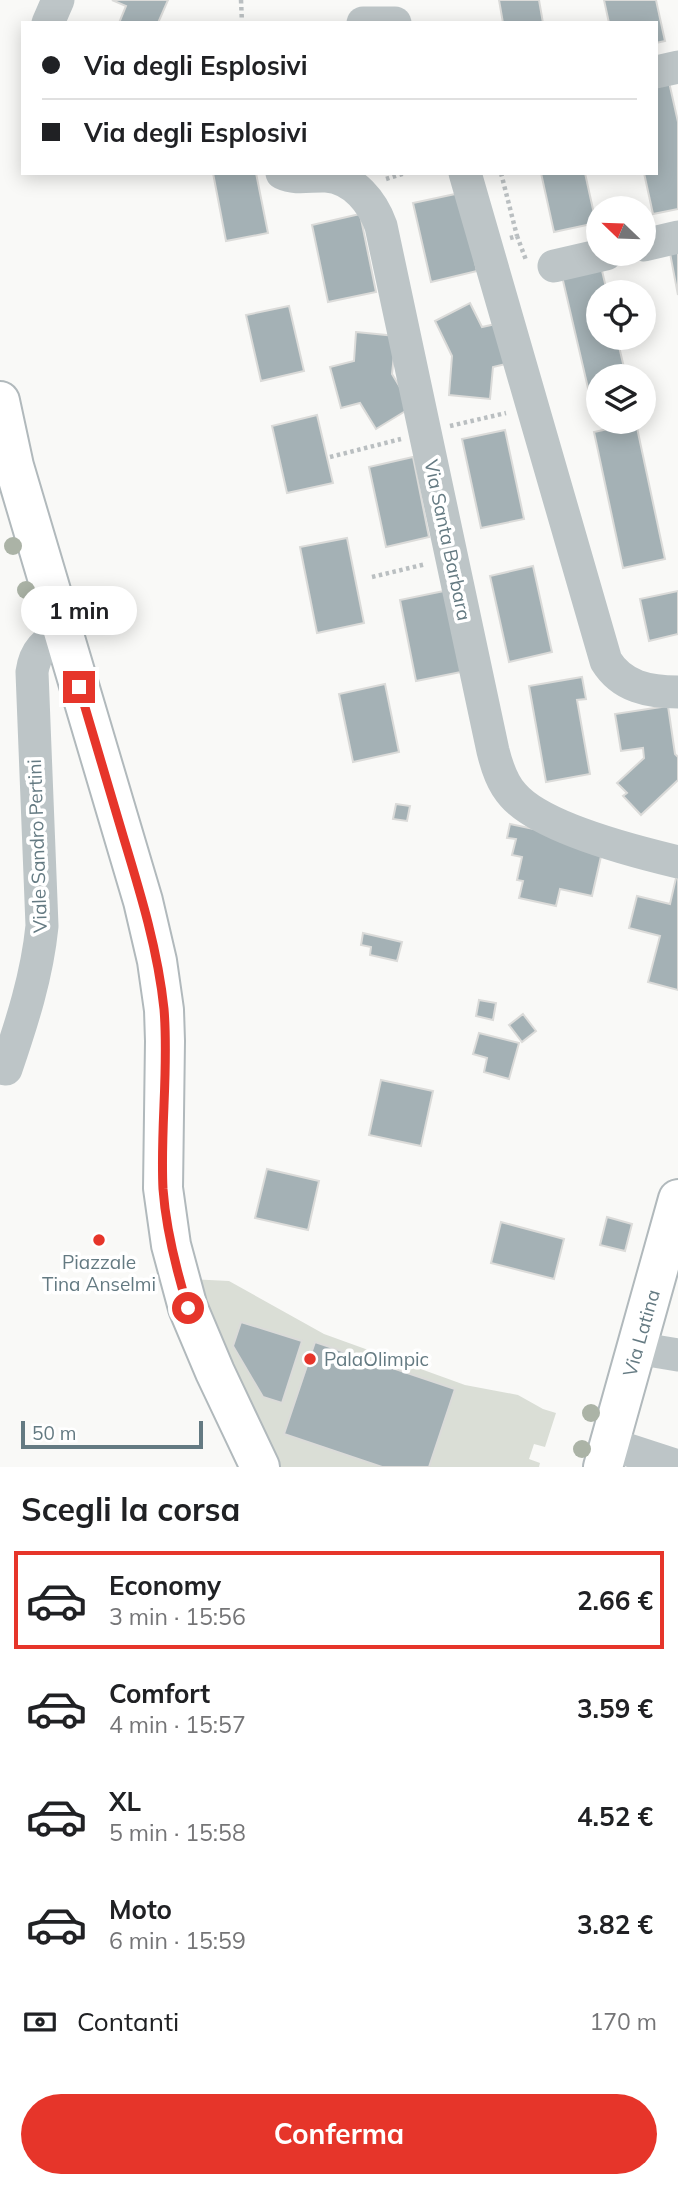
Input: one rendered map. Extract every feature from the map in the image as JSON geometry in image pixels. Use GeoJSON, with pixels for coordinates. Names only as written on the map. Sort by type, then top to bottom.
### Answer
{"type":"FeatureCollection","features":[{"type":"Feature","properties":{"kind":"main road"},"geometry":{"type":"LineString","coordinates":[[0,401],[14,466],[143,901],[159,969],[165,1041],[163,1188],[173,1256],[188,1308],[260,1467]]}},
{"type":"Feature","properties":{"kind":"main road","name":"Via Latina"},"geometry":{"type":"LineString","coordinates":[[606,1456],[678,1199]]}},
{"type":"Feature","properties":{"kind":"street"},"geometry":{"type":"LineString","coordinates":[[49,21],[58,0]]}},
{"type":"Feature","properties":{"kind":"street"},"geometry":{"type":"LineString","coordinates":[[658,72],[678,67]]}},
{"type":"Feature","properties":{"kind":"street","name":"Via Santa Barbara"},"geometry":{"type":"LineString","coordinates":[[286,175],[326,176],[343,181],[365,197],[382,226],[492,751],[499,773],[512,794],[532,811],[581,833],[637,852],[678,862]]}},
{"type":"Feature","properties":{"kind":"street"},"geometry":{"type":"LineString","coordinates":[[466,175],[501,240],[606,661],[615,674],[629,684],[649,690],[678,692]]}},
{"type":"Feature","properties":{"kind":"street"},"geometry":{"type":"LineString","coordinates":[[656,242],[678,237]]}},
{"type":"Feature","properties":{"kind":"street"},"geometry":{"type":"LineString","coordinates":[[554,266],[586,259]]}},
{"type":"Feature","properties":{"kind":"street","name":"Viale Sandro Pertini"},"geometry":{"type":"LineString","coordinates":[[2,1074],[30,994],[38,963],[41,926],[33,662],[41,647],[63,633]]}},
{"type":"Feature","properties":{"kind":"street"},"geometry":{"type":"LineString","coordinates":[[636,1348],[678,1355]]}},
{"type":"Feature","properties":{"kind":"street"},"geometry":{"type":"LineString","coordinates":[[606,1456],[678,1466]]}},
{"type":"Feature","properties":{"kind":"path"},"geometry":{"type":"LineString","coordinates":[[241,0],[242,21]]}},
{"type":"Feature","properties":{"kind":"path"},"geometry":{"type":"LineString","coordinates":[[501,175],[501,240],[526,260],[554,266]]}},
{"type":"Feature","properties":{"kind":"path"},"geometry":{"type":"LineString","coordinates":[[372,577],[452,558]]}},
{"type":"Feature","properties":{"kind":"shaded area","name":"PalaOlimpic"},"geometry":{"type":"Polygon","coordinates":[[[189,1279],[229,1281],[324,1334],[465,1385],[518,1395],[556,1413],[545,1447],[534,1444],[529,1459],[540,1463],[539,1467],[275,1467],[189,1279]]]}},
{"type":"Feature","properties":{"kind":"building"},"geometry":{"type":"Polygon","coordinates":[[[112,0],[168,0],[159,21],[120,21],[126,6],[112,0]]]}},
{"type":"Feature","properties":{"kind":"building"},"geometry":{"type":"Polygon","coordinates":[[[499,0],[539,0],[543,21],[503,21],[499,0]]]}},
{"type":"Feature","properties":{"kind":"building"},"geometry":{"type":"Polygon","coordinates":[[[604,0],[656,0],[665,41],[658,43],[658,21],[609,21],[604,0]]]}},
{"type":"Feature","properties":{"kind":"building"},"geometry":{"type":"Polygon","coordinates":[[[669,82],[678,122],[678,209],[656,213],[656,196],[649,196],[644,175],[658,175],[658,84],[669,82]]]}},
{"type":"Feature","properties":{"kind":"building"},"geometry":{"type":"Polygon","coordinates":[[[213,175],[256,175],[268,233],[226,241],[213,175]]]}},
{"type":"Feature","properties":{"kind":"building"},"geometry":{"type":"Polygon","coordinates":[[[541,175],[585,175],[590,196],[586,196],[586,225],[554,232],[541,175]]]}},
{"type":"Feature","properties":{"kind":"building"},"geometry":{"type":"Polygon","coordinates":[[[460,193],[477,271],[431,282],[413,203],[460,193]]]}},
{"type":"Feature","properties":{"kind":"building"},"geometry":{"type":"Polygon","coordinates":[[[360,214],[376,292],[328,302],[312,225],[360,214]]]}},
{"type":"Feature","properties":{"kind":"building"},"geometry":{"type":"Polygon","coordinates":[[[678,246],[678,295],[669,248],[678,246]]]}},
{"type":"Feature","properties":{"kind":"building"},"geometry":{"type":"Polygon","coordinates":[[[586,266],[601,266],[604,280],[586,280],[586,350],[620,350],[623,364],[586,364],[586,380],[561,272],[586,266]]]}},
{"type":"Feature","properties":{"kind":"building"},"geometry":{"type":"Polygon","coordinates":[[[470,303],[482,327],[500,323],[510,363],[493,367],[490,399],[449,395],[452,356],[435,321],[470,303]]]}},
{"type":"Feature","properties":{"kind":"building"},"geometry":{"type":"Polygon","coordinates":[[[289,306],[304,371],[261,381],[246,315],[289,306]]]}},
{"type":"Feature","properties":{"kind":"building"},"geometry":{"type":"Polygon","coordinates":[[[356,332],[396,336],[392,374],[412,407],[376,429],[360,403],[341,408],[330,367],[354,361],[356,332]]]}},
{"type":"Feature","properties":{"kind":"building"},"geometry":{"type":"Polygon","coordinates":[[[317,415],[333,483],[287,493],[272,426],[317,415]]]}},
{"type":"Feature","properties":{"kind":"building"},"geometry":{"type":"Polygon","coordinates":[[[505,430],[524,519],[481,528],[462,439],[505,430]]]}},
{"type":"Feature","properties":{"kind":"building"},"geometry":{"type":"Polygon","coordinates":[[[594,434],[638,434],[665,559],[623,568],[594,434]]]}},
{"type":"Feature","properties":{"kind":"building"},"geometry":{"type":"Polygon","coordinates":[[[413,457],[429,537],[386,547],[369,467],[413,457]]]}},
{"type":"Feature","properties":{"kind":"building"},"geometry":{"type":"Polygon","coordinates":[[[347,538],[364,623],[317,633],[300,547],[347,538]]]}},
{"type":"Feature","properties":{"kind":"building"},"geometry":{"type":"Polygon","coordinates":[[[533,566],[552,652],[509,662],[490,576],[533,566]]]}},
{"type":"Feature","properties":{"kind":"building"},"geometry":{"type":"Polygon","coordinates":[[[444,591],[461,672],[416,681],[400,600],[444,591]]]}},
{"type":"Feature","properties":{"kind":"building"},"geometry":{"type":"Polygon","coordinates":[[[678,591],[678,634],[649,641],[640,599],[678,591]]]}},
{"type":"Feature","properties":{"kind":"building"},"geometry":{"type":"Polygon","coordinates":[[[582,677],[586,699],[577,700],[590,774],[546,782],[529,686],[582,677]]]}},
{"type":"Feature","properties":{"kind":"building"},"geometry":{"type":"Polygon","coordinates":[[[385,684],[399,752],[353,762],[339,694],[385,684]]]}},
{"type":"Feature","properties":{"kind":"building"},"geometry":{"type":"Polygon","coordinates":[[[668,706],[675,754],[678,757],[678,780],[641,815],[623,796],[627,793],[617,783],[644,758],[643,748],[621,751],[615,714],[668,706]]]}},
{"type":"Feature","properties":{"kind":"building"},"geometry":{"type":"Polygon","coordinates":[[[396,804],[410,806],[407,821],[393,819],[396,804]]]}},
{"type":"Feature","properties":{"kind":"building"},"geometry":{"type":"Polygon","coordinates":[[[510,824],[562,835],[602,852],[592,896],[560,889],[556,906],[519,898],[523,881],[517,880],[522,857],[512,855],[516,839],[507,838],[510,824]]]}},
{"type":"Feature","properties":{"kind":"building"},"geometry":{"type":"Polygon","coordinates":[[[676,878],[678,990],[648,982],[660,936],[629,928],[637,896],[670,904],[676,878]]]}},
{"type":"Feature","properties":{"kind":"building"},"geometry":{"type":"Polygon","coordinates":[[[363,933],[402,942],[397,961],[370,955],[371,947],[361,945],[363,933]]]}},
{"type":"Feature","properties":{"kind":"building"},"geometry":{"type":"Polygon","coordinates":[[[479,1000],[496,1003],[493,1020],[476,1016],[479,1000]]]}},
{"type":"Feature","properties":{"kind":"building"},"geometry":{"type":"Polygon","coordinates":[[[523,1014],[536,1031],[522,1042],[509,1025],[523,1014]]]}},
{"type":"Feature","properties":{"kind":"building"},"geometry":{"type":"Polygon","coordinates":[[[479,1033],[519,1043],[509,1079],[484,1072],[487,1058],[473,1054],[479,1033]]]}},
{"type":"Feature","properties":{"kind":"building"},"geometry":{"type":"Polygon","coordinates":[[[381,1080],[433,1091],[421,1146],[369,1135],[381,1080]]]}},
{"type":"Feature","properties":{"kind":"building"},"geometry":{"type":"Polygon","coordinates":[[[267,1169],[319,1181],[308,1230],[255,1218],[267,1169]]]}},
{"type":"Feature","properties":{"kind":"building"},"geometry":{"type":"Polygon","coordinates":[[[607,1217],[632,1224],[625,1251],[600,1245],[607,1217]]]}},
{"type":"Feature","properties":{"kind":"building"},"geometry":{"type":"Polygon","coordinates":[[[501,1222],[564,1239],[554,1279],[491,1263],[501,1222]]]}},
{"type":"Feature","properties":{"kind":"building"},"geometry":{"type":"Polygon","coordinates":[[[241,1322],[302,1341],[282,1403],[263,1397],[233,1346],[241,1322]]]}},
{"type":"Feature","properties":{"kind":"building"},"geometry":{"type":"Polygon","coordinates":[[[315,1342],[455,1389],[429,1467],[382,1467],[284,1434],[315,1342]]]}},
{"type":"Feature","properties":{"kind":"place","name":"Piazzale Tina Anselmi"},"geometry":{"type":"Point","coordinates":[99,1240]}},
{"type":"Feature","properties":{"kind":"place","name":"PalaOlimpic"},"geometry":{"type":"Point","coordinates":[310,1359]}},
{"type":"Feature","properties":{"kind":"route"},"geometry":{"type":"LineString","coordinates":[[79,687],[143,901],[157,961],[165,1041],[163,1188],[171,1245],[188,1308]]}}]}
